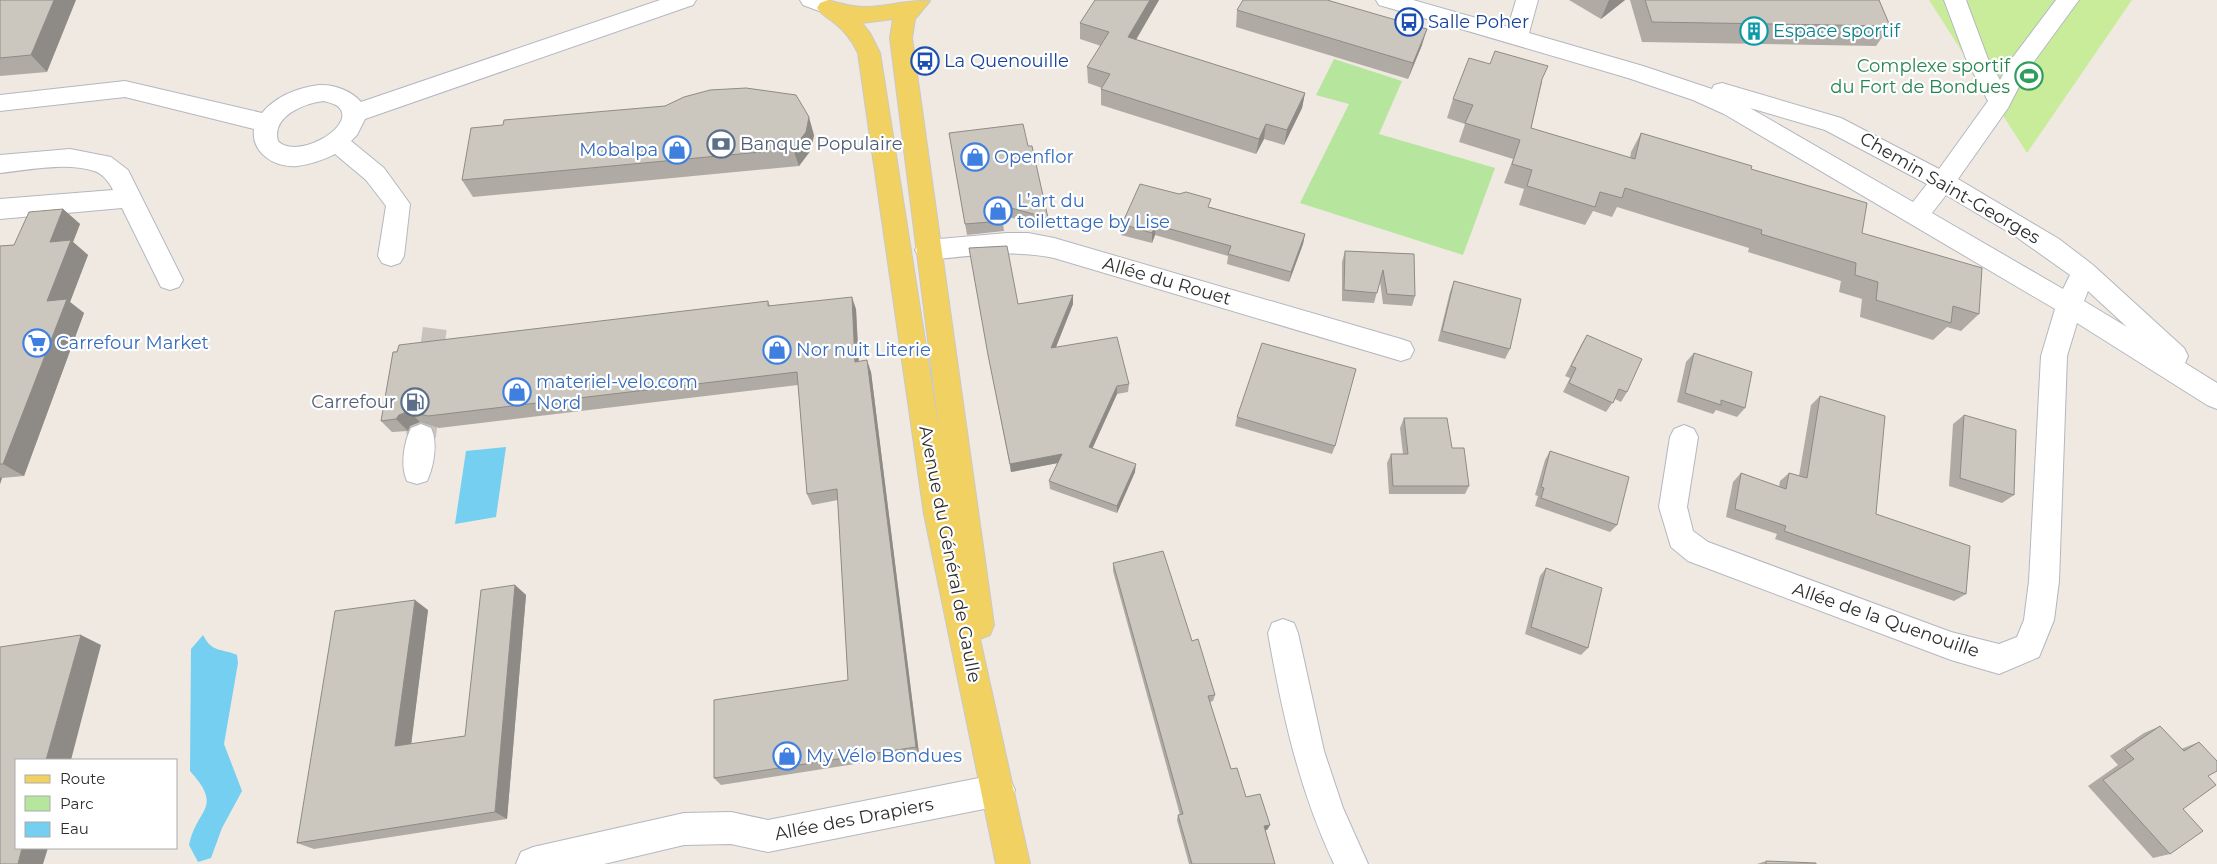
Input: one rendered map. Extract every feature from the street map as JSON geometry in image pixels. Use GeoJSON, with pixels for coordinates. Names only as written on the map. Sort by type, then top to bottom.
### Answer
{"type":"FeatureCollection","features":[{"type":"Feature","properties":{"kind":"main road"},"geometry":{"type":"LineString","coordinates":[[818,3],[848,14],[870,15],[893,12],[918,2]]}},
{"type":"Feature","properties":{"kind":"main road","name":"Avenue du Général de Gaulle"},"geometry":{"type":"LineString","coordinates":[[918,2],[904,18],[900,38],[962,488],[999,790]]}},
{"type":"Feature","properties":{"kind":"main road","name":"Avenue du Général de Gaulle"},"geometry":{"type":"LineString","coordinates":[[818,3],[856,29],[866,43],[869,53],[938,514],[1014,864]]}},
{"type":"Feature","properties":{"kind":"street"},"geometry":{"type":"LineString","coordinates":[[631,17],[670,0]]}},
{"type":"Feature","properties":{"kind":"street"},"geometry":{"type":"LineString","coordinates":[[354,114],[631,17],[685,0]]}},
{"type":"Feature","properties":{"kind":"street","name":"Chemin Saint-Georges"},"geometry":{"type":"LineString","coordinates":[[1387,0],[1436,6],[1517,37],[1682,87],[1732,108],[2069,305],[2217,395]]}},
{"type":"Feature","properties":{"kind":"street"},"geometry":{"type":"LineString","coordinates":[[1517,37],[1527,0]]}},
{"type":"Feature","properties":{"kind":"street"},"geometry":{"type":"LineString","coordinates":[[1955,0],[1977,59],[2000,102]]}},
{"type":"Feature","properties":{"kind":"street"},"geometry":{"type":"LineString","coordinates":[[1916,215],[1944,182],[2000,102],[2018,67],[2068,0]]}},
{"type":"Feature","properties":{"kind":"street","name":"Chemin Saint-Georges"},"geometry":{"type":"LineString","coordinates":[[1635,72],[1735,94],[1833,124],[1944,182],[2031,234],[2084,272],[2217,395]]}},
{"type":"Feature","properties":{"kind":"street"},"geometry":{"type":"LineString","coordinates":[[0,103],[125,89],[267,123]]}},
{"type":"Feature","properties":{"kind":"street"},"geometry":{"type":"LineString","coordinates":[[311,94],[336,95],[345,99],[352,106],[354,114],[352,123],[346,133],[337,142],[310,155],[295,157],[282,155],[272,150],[265,142],[264,133],[267,123],[284,105],[311,94]]}},
{"type":"Feature","properties":{"kind":"street"},"geometry":{"type":"LineString","coordinates":[[337,142],[375,174],[398,204],[391,256]]}},
{"type":"Feature","properties":{"kind":"street"},"geometry":{"type":"LineString","coordinates":[[0,164],[70,158],[103,163],[119,177],[170,280]]}},
{"type":"Feature","properties":{"kind":"street"},"geometry":{"type":"LineString","coordinates":[[0,209],[128,198]]}},
{"type":"Feature","properties":{"kind":"street","name":"Allée du Rouet"},"geometry":{"type":"LineString","coordinates":[[928,250],[1021,243],[1054,248],[1401,350]]}},
{"type":"Feature","properties":{"kind":"street","name":"Allée de la Quenouille"},"geometry":{"type":"LineString","coordinates":[[1684,437],[1673,507],[1681,538],[1698,552],[1951,646],[1999,659],[2028,647],[2039,620],[2045,557],[2054,356],[2069,305],[2084,272]]}},
{"type":"Feature","properties":{"kind":"street"},"geometry":{"type":"LineString","coordinates":[[417,472],[422,436]]}},
{"type":"Feature","properties":{"kind":"street"},"geometry":{"type":"LineString","coordinates":[[1283,633],[1302,734],[1317,783],[1351,864]]}},
{"type":"Feature","properties":{"kind":"street","name":"Allée des Drapiers"},"geometry":{"type":"LineString","coordinates":[[533,864],[684,829],[731,828],[768,836],[999,790]]}},
{"type":"Feature","properties":{"kind":"green space","name":"Complexe sportif du Fort de Bondues"},"geometry":{"type":"Polygon","coordinates":[[[1929,0],[2132,0],[2027,153],[1929,0]]]}},
{"type":"Feature","properties":{"kind":"green space"},"geometry":{"type":"Polygon","coordinates":[[[1334,59],[1402,81],[1379,134],[1495,168],[1463,255],[1300,203],[1349,104],[1316,95],[1334,59]]]}},
{"type":"Feature","properties":{"kind":"water"},"geometry":{"type":"Polygon","coordinates":[[[506,447],[496,517],[455,524],[466,451],[506,447]]]}},
{"type":"Feature","properties":{"kind":"water"},"geometry":{"type":"Polygon","coordinates":[[[203,635],[206,641],[213,647],[237,655],[238,663],[224,744],[242,791],[222,828],[211,858],[198,862],[189,845],[207,801],[200,784],[190,771],[191,649],[203,635]]]}},
{"type":"Feature","properties":{"kind":"building"},"geometry":{"type":"Polygon","coordinates":[[[0,0],[54,0],[31,55],[0,58],[0,0]]]}},
{"type":"Feature","properties":{"kind":"building"},"geometry":{"type":"Polygon","coordinates":[[[1095,0],[1150,0],[1128,37],[1305,93],[1287,130],[1266,124],[1259,139],[1101,89],[1110,74],[1087,67],[1109,32],[1080,23],[1095,0]]]}},
{"type":"Feature","properties":{"kind":"building"},"geometry":{"type":"Polygon","coordinates":[[[1243,0],[1327,0],[1427,29],[1413,63],[1237,10],[1243,0]]]}},
{"type":"Feature","properties":{"kind":"building"},"geometry":{"type":"Polygon","coordinates":[[[1645,0],[1879,0],[1890,26],[1652,22],[1645,0]]]}},
{"type":"Feature","properties":{"kind":"building"},"geometry":{"type":"Polygon","coordinates":[[[1495,51],[1548,66],[1542,79],[1531,128],[1635,159],[1641,133],[1752,166],[1751,169],[1867,203],[1862,233],[1982,268],[1979,314],[1953,306],[1951,323],[1876,300],[1878,282],[1855,275],[1856,263],[1761,234],[1762,230],[1625,188],[1622,198],[1600,192],[1595,207],[1527,186],[1532,170],[1512,164],[1520,140],[1465,123],[1473,105],[1453,99],[1469,58],[1490,64],[1495,51]]]}},
{"type":"Feature","properties":{"kind":"building"},"geometry":{"type":"Polygon","coordinates":[[[746,88],[796,95],[809,117],[806,132],[793,149],[462,180],[471,128],[503,125],[504,120],[665,106],[684,97],[710,90],[746,88]]]}},
{"type":"Feature","properties":{"kind":"building"},"geometry":{"type":"Polygon","coordinates":[[[1023,124],[1028,146],[1032,146],[1048,218],[1000,205],[1003,221],[965,224],[949,133],[1023,124]]]}},
{"type":"Feature","properties":{"kind":"building"},"geometry":{"type":"Polygon","coordinates":[[[1140,184],[1179,194],[1186,192],[1211,199],[1208,207],[1305,234],[1291,272],[1228,254],[1231,246],[1156,225],[1152,233],[1122,224],[1140,184]]]}},
{"type":"Feature","properties":{"kind":"building","name":"Carrefour Market"},"geometry":{"type":"Polygon","coordinates":[[[63,209],[50,242],[71,240],[47,301],[67,299],[3,464],[0,464],[0,246],[14,245],[29,212],[63,209]]]}},
{"type":"Feature","properties":{"kind":"building"},"geometry":{"type":"Polygon","coordinates":[[[1007,246],[1018,304],[1073,295],[1051,348],[1117,337],[1129,384],[1117,386],[1089,447],[1136,464],[1117,506],[1049,481],[1062,454],[1010,464],[969,248],[1007,246]]]}},
{"type":"Feature","properties":{"kind":"building"},"geometry":{"type":"Polygon","coordinates":[[[1345,251],[1414,254],[1415,296],[1387,294],[1383,270],[1377,293],[1344,290],[1345,251]]]}},
{"type":"Feature","properties":{"kind":"building"},"geometry":{"type":"Polygon","coordinates":[[[1454,281],[1521,299],[1510,349],[1442,331],[1454,281]]]}},
{"type":"Feature","properties":{"kind":"building"},"geometry":{"type":"Polygon","coordinates":[[[852,297],[855,362],[867,360],[916,747],[714,778],[714,700],[848,680],[837,489],[807,494],[797,372],[428,416],[409,411],[399,415],[396,419],[381,421],[393,352],[397,352],[399,345],[768,301],[768,306],[852,297]]]}},
{"type":"Feature","properties":{"kind":"building"},"geometry":{"type":"Polygon","coordinates":[[[1587,335],[1642,359],[1627,392],[1619,389],[1613,403],[1569,383],[1576,368],[1571,366],[1587,335]]]}},
{"type":"Feature","properties":{"kind":"building"},"geometry":{"type":"Polygon","coordinates":[[[1262,343],[1356,369],[1335,446],[1237,417],[1262,343]]]}},
{"type":"Feature","properties":{"kind":"building"},"geometry":{"type":"Polygon","coordinates":[[[1694,353],[1752,372],[1745,408],[1721,400],[1721,405],[1685,393],[1694,353]]]}},
{"type":"Feature","properties":{"kind":"building"},"geometry":{"type":"Polygon","coordinates":[[[1820,396],[1885,416],[1876,514],[1970,546],[1966,594],[1784,531],[1786,526],[1735,509],[1741,473],[1786,489],[1789,473],[1807,478],[1820,396]]]}},
{"type":"Feature","properties":{"kind":"building"},"geometry":{"type":"Polygon","coordinates":[[[1964,415],[2016,430],[2014,495],[1960,478],[1964,415]]]}},
{"type":"Feature","properties":{"kind":"building"},"geometry":{"type":"Polygon","coordinates":[[[1404,418],[1447,418],[1452,448],[1464,448],[1469,486],[1393,486],[1391,454],[1408,454],[1404,418]]]}},
{"type":"Feature","properties":{"kind":"building"},"geometry":{"type":"Polygon","coordinates":[[[1550,451],[1629,477],[1617,525],[1541,498],[1544,488],[1541,487],[1550,451]]]}},
{"type":"Feature","properties":{"kind":"building"},"geometry":{"type":"Polygon","coordinates":[[[1163,551],[1192,641],[1198,639],[1215,695],[1208,696],[1231,769],[1237,768],[1246,797],[1260,794],[1270,825],[1264,826],[1275,864],[1192,864],[1178,815],[1183,814],[1113,563],[1163,551]]]}},
{"type":"Feature","properties":{"kind":"building"},"geometry":{"type":"Polygon","coordinates":[[[1546,568],[1602,588],[1588,648],[1531,627],[1546,568]]]}},
{"type":"Feature","properties":{"kind":"building"},"geometry":{"type":"Polygon","coordinates":[[[515,585],[495,812],[297,843],[335,611],[415,600],[395,746],[465,736],[481,590],[515,585]]]}},
{"type":"Feature","properties":{"kind":"building"},"geometry":{"type":"Polygon","coordinates":[[[81,635],[46,759],[15,759],[15,849],[22,849],[18,864],[0,864],[0,647],[81,635]]]}},
{"type":"Feature","properties":{"kind":"building"},"geometry":{"type":"Polygon","coordinates":[[[2160,726],[2184,751],[2199,742],[2217,761],[2217,771],[2208,776],[2216,785],[2183,809],[2203,831],[2170,854],[2103,780],[2134,759],[2125,750],[2160,726]]]}},
{"type":"Feature","properties":{"kind":"building"},"geometry":{"type":"Polygon","coordinates":[[[1766,861],[1816,863],[1816,864],[1766,864],[1766,861]]]}},
{"type":"Feature","properties":{"kind":"tunnel"},"geometry":{"type":"LineString","coordinates":[[427,388],[436,319]]}},
{"type":"Feature","properties":{"kind":"tunnel"},"geometry":{"type":"LineString","coordinates":[[421,436],[427,387]]}},
{"type":"Feature","properties":{"kind":"place","name":"Salle Poher"},"geometry":{"type":"Point","coordinates":[1409,22]}},
{"type":"Feature","properties":{"kind":"place","name":"Espace sportif"},"geometry":{"type":"Point","coordinates":[1754,31]}},
{"type":"Feature","properties":{"kind":"place","name":"La Quenouille"},"geometry":{"type":"Point","coordinates":[925,61]}},
{"type":"Feature","properties":{"kind":"place","name":"Complexe sportif du Fort de Bondues"},"geometry":{"type":"Point","coordinates":[2029,76]}},
{"type":"Feature","properties":{"kind":"place","name":"Banque Populaire"},"geometry":{"type":"Point","coordinates":[721,144]}},
{"type":"Feature","properties":{"kind":"place","name":"Mobalpa"},"geometry":{"type":"Point","coordinates":[677,150]}},
{"type":"Feature","properties":{"kind":"place","name":"Openflor"},"geometry":{"type":"Point","coordinates":[975,157]}},
{"type":"Feature","properties":{"kind":"place","name":"L’art du toilettage by Lise"},"geometry":{"type":"Point","coordinates":[998,211]}},
{"type":"Feature","properties":{"kind":"place","name":"Carrefour Market"},"geometry":{"type":"Point","coordinates":[37,343]}},
{"type":"Feature","properties":{"kind":"place","name":"Nor nuit Literie"},"geometry":{"type":"Point","coordinates":[777,350]}},
{"type":"Feature","properties":{"kind":"place","name":"materiel-velo.com Nord"},"geometry":{"type":"Point","coordinates":[517,392]}},
{"type":"Feature","properties":{"kind":"place","name":"Carrefour"},"geometry":{"type":"Point","coordinates":[415,402]}},
{"type":"Feature","properties":{"kind":"place","name":"My Vélo Bondues"},"geometry":{"type":"Point","coordinates":[787,756]}}]}
